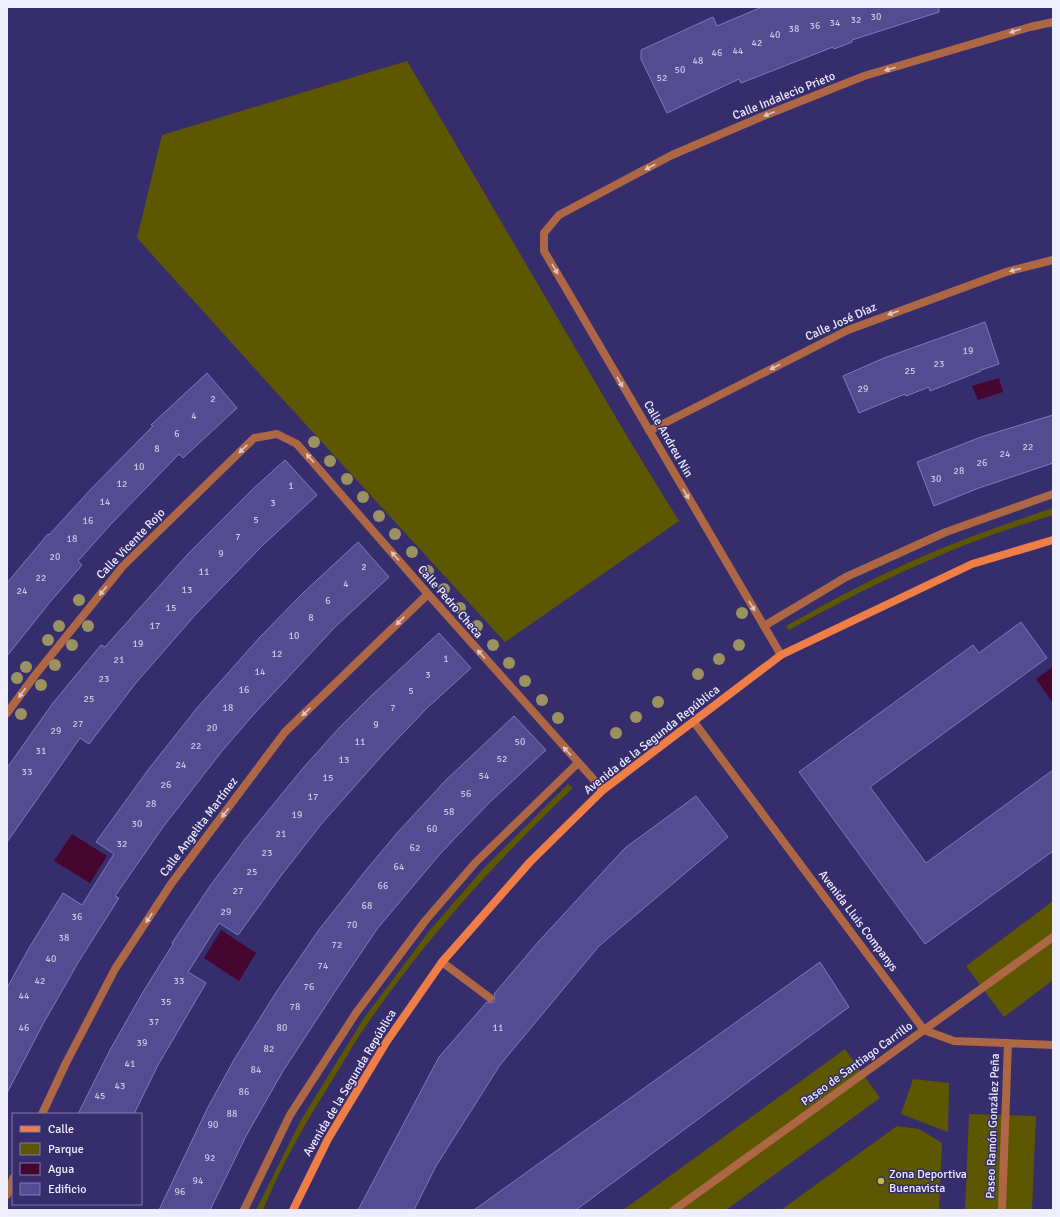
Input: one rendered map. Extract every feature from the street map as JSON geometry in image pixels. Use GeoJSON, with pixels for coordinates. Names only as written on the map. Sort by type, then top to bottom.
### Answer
{"type":"FeatureCollection","features":[{"type":"Feature","properties":{"kind":"street","name":"Calle Indalecio Prieto"},"geometry":{"type":"LineString","coordinates":[[544,233],[559,215],[672,155],[761,117],[864,76],[1030,27],[1053,22]]}},
{"type":"Feature","properties":{"kind":"street","name":"Calle Andreu Nin"},"geometry":{"type":"LineString","coordinates":[[544,233],[544,252],[781,655]]}},
{"type":"Feature","properties":{"kind":"street","name":"Calle José Díaz"},"geometry":{"type":"LineString","coordinates":[[649,431],[848,330],[1006,272],[1053,260]]}},
{"type":"Feature","properties":{"kind":"street","name":"Calle Pedro Checa"},"geometry":{"type":"LineString","coordinates":[[277,434],[298,444],[428,594],[603,790]]}},
{"type":"Feature","properties":{"kind":"street","name":"Calle Vicente Rojo"},"geometry":{"type":"LineString","coordinates":[[7,713],[36,674],[123,566],[254,438],[277,434]]}},
{"type":"Feature","properties":{"kind":"street"},"geometry":{"type":"LineString","coordinates":[[764,626],[853,574],[946,532],[1053,494]]}},
{"type":"Feature","properties":{"kind":"street","name":"Avenida de la Segunda República"},"geometry":{"type":"LineString","coordinates":[[293,1210],[328,1139],[371,1067],[387,1041],[442,962],[530,862],[603,790],[781,655],[972,564],[1053,540]]}},
{"type":"Feature","properties":{"kind":"street","name":"Calle Angelita Martínez"},"geometry":{"type":"LineString","coordinates":[[42,1113],[66,1063],[115,969],[171,884],[285,732],[428,594]]}},
{"type":"Feature","properties":{"kind":"street","name":"Avenida Lluis Companys"},"geometry":{"type":"LineString","coordinates":[[694,722],[924,1030]]}},
{"type":"Feature","properties":{"kind":"street"},"geometry":{"type":"LineString","coordinates":[[244,1210],[290,1115],[356,1013],[425,921],[475,863],[578,763]]}},
{"type":"Feature","properties":{"kind":"street","name":"Paseo de Santiago Carrillo"},"geometry":{"type":"LineString","coordinates":[[674,1210],[1053,937]]}},
{"type":"Feature","properties":{"kind":"street"},"geometry":{"type":"LineString","coordinates":[[442,962],[490,998]]}},
{"type":"Feature","properties":{"kind":"street"},"geometry":{"type":"LineString","coordinates":[[924,1030],[954,1041],[1053,1045]]}},
{"type":"Feature","properties":{"kind":"street","name":"Paseo Ramón González Peña"},"geometry":{"type":"LineString","coordinates":[[1002,1210],[1008,1043]]}},
{"type":"Feature","properties":{"kind":"street"},"geometry":{"type":"LineString","coordinates":[[7,1195],[12,1181]]}},
{"type":"Feature","properties":{"kind":"green space"},"geometry":{"type":"Polygon","coordinates":[[[407,61],[628,438],[679,521],[505,642],[137,238],[162,135],[407,61]]]}},
{"type":"Feature","properties":{"kind":"green space"},"geometry":{"type":"Polygon","coordinates":[[[1053,508],[1053,515],[956,548],[873,586],[789,630],[786,626],[819,607],[921,557],[970,537],[1053,508]]]}},
{"type":"Feature","properties":{"kind":"green space"},"geometry":{"type":"Polygon","coordinates":[[[568,784],[573,788],[491,870],[440,928],[393,989],[360,1035],[314,1110],[286,1160],[263,1210],[256,1210],[301,1120],[364,1018],[430,930],[483,869],[568,784]]]}},
{"type":"Feature","properties":{"kind":"green space"},"geometry":{"type":"Polygon","coordinates":[[[1053,901],[1053,980],[1004,1017],[966,966],[1053,901]]]}},
{"type":"Feature","properties":{"kind":"green space"},"geometry":{"type":"Polygon","coordinates":[[[845,1049],[880,1098],[726,1210],[623,1210],[845,1049]]]}},
{"type":"Feature","properties":{"kind":"green space"},"geometry":{"type":"Polygon","coordinates":[[[913,1079],[949,1083],[948,1132],[901,1114],[913,1079]]]}},
{"type":"Feature","properties":{"kind":"green space"},"geometry":{"type":"Polygon","coordinates":[[[969,1114],[1036,1116],[1032,1210],[965,1210],[969,1114]]]}},
{"type":"Feature","properties":{"kind":"green space","name":"Zona Deportiva Buenavista"},"geometry":{"type":"Polygon","coordinates":[[[897,1126],[919,1129],[942,1143],[939,1210],[781,1210],[897,1126]]]}},
{"type":"Feature","properties":{"kind":"water"},"geometry":{"type":"Polygon","coordinates":[[[999,378],[1003,392],[978,400],[972,386],[999,378]]]}},
{"type":"Feature","properties":{"kind":"water"},"geometry":{"type":"Polygon","coordinates":[[[1053,667],[1053,703],[1036,679],[1053,667]]]}},
{"type":"Feature","properties":{"kind":"water"},"geometry":{"type":"Polygon","coordinates":[[[72,834],[107,856],[90,883],[54,861],[72,834]]]}},
{"type":"Feature","properties":{"kind":"water"},"geometry":{"type":"Polygon","coordinates":[[[221,930],[256,953],[239,981],[204,958],[221,930]]]}},
{"type":"Feature","properties":{"kind":"building"},"geometry":{"type":"Polygon","coordinates":[[[762,7],[939,7],[939,12],[852,40],[852,42],[834,49],[833,47],[741,83],[739,79],[667,113],[641,59],[641,50],[713,17],[717,26],[762,7]]]}},
{"type":"Feature","properties":{"kind":"building"},"geometry":{"type":"Polygon","coordinates":[[[985,322],[999,364],[930,391],[929,387],[906,396],[905,394],[859,413],[843,376],[884,358],[985,322]]]}},
{"type":"Feature","properties":{"kind":"building"},"geometry":{"type":"Polygon","coordinates":[[[207,373],[237,408],[183,458],[179,454],[111,524],[78,561],[82,565],[7,656],[7,583],[48,534],[49,535],[92,488],[153,426],[151,425],[207,373]]]}},
{"type":"Feature","properties":{"kind":"building"},"geometry":{"type":"Polygon","coordinates":[[[1053,415],[1053,463],[979,488],[934,506],[917,462],[981,437],[1053,415]]]}},
{"type":"Feature","properties":{"kind":"building"},"geometry":{"type":"Polygon","coordinates":[[[285,460],[317,495],[263,545],[196,614],[135,684],[89,744],[80,738],[7,842],[7,768],[53,703],[101,645],[105,647],[188,554],[254,488],[285,460]]]}},
{"type":"Feature","properties":{"kind":"building"},"geometry":{"type":"Polygon","coordinates":[[[358,542],[389,577],[336,626],[254,714],[222,751],[163,827],[115,896],[119,898],[79,961],[43,1024],[7,1093],[7,988],[29,948],[63,893],[82,905],[114,854],[96,842],[148,770],[197,708],[260,637],[303,593],[358,542]]]}},
{"type":"Feature","properties":{"kind":"building"},"geometry":{"type":"Polygon","coordinates":[[[1021,622],[1047,658],[870,787],[926,863],[1053,770],[1053,851],[925,944],[799,772],[973,645],[979,653],[1021,622]]]}},
{"type":"Feature","properties":{"kind":"building"},"geometry":{"type":"Polygon","coordinates":[[[439,633],[471,668],[427,708],[386,751],[323,822],[280,877],[238,935],[219,923],[188,972],[206,983],[158,1065],[134,1113],[78,1113],[110,1050],[143,992],[173,944],[172,943],[210,886],[245,839],[304,767],[340,727],[439,633]]]}},
{"type":"Feature","properties":{"kind":"building"},"geometry":{"type":"Polygon","coordinates":[[[514,716],[546,750],[491,801],[440,854],[377,929],[283,1071],[246,1136],[210,1210],[159,1210],[207,1109],[235,1058],[277,991],[318,931],[398,832],[446,780],[514,716]]]}},
{"type":"Feature","properties":{"kind":"building"},"geometry":{"type":"Polygon","coordinates":[[[696,796],[728,837],[599,946],[500,1065],[436,1166],[414,1210],[358,1210],[439,1057],[487,1002],[494,1002],[494,994],[540,940],[625,848],[696,796]]]}},
{"type":"Feature","properties":{"kind":"building"},"geometry":{"type":"Polygon","coordinates":[[[820,962],[849,1007],[576,1210],[474,1210],[820,962]]]}},
{"type":"Feature","properties":{"kind":"place","name":"Zona Deportiva Buenavista"},"geometry":{"type":"Point","coordinates":[881,1181]}}]}
